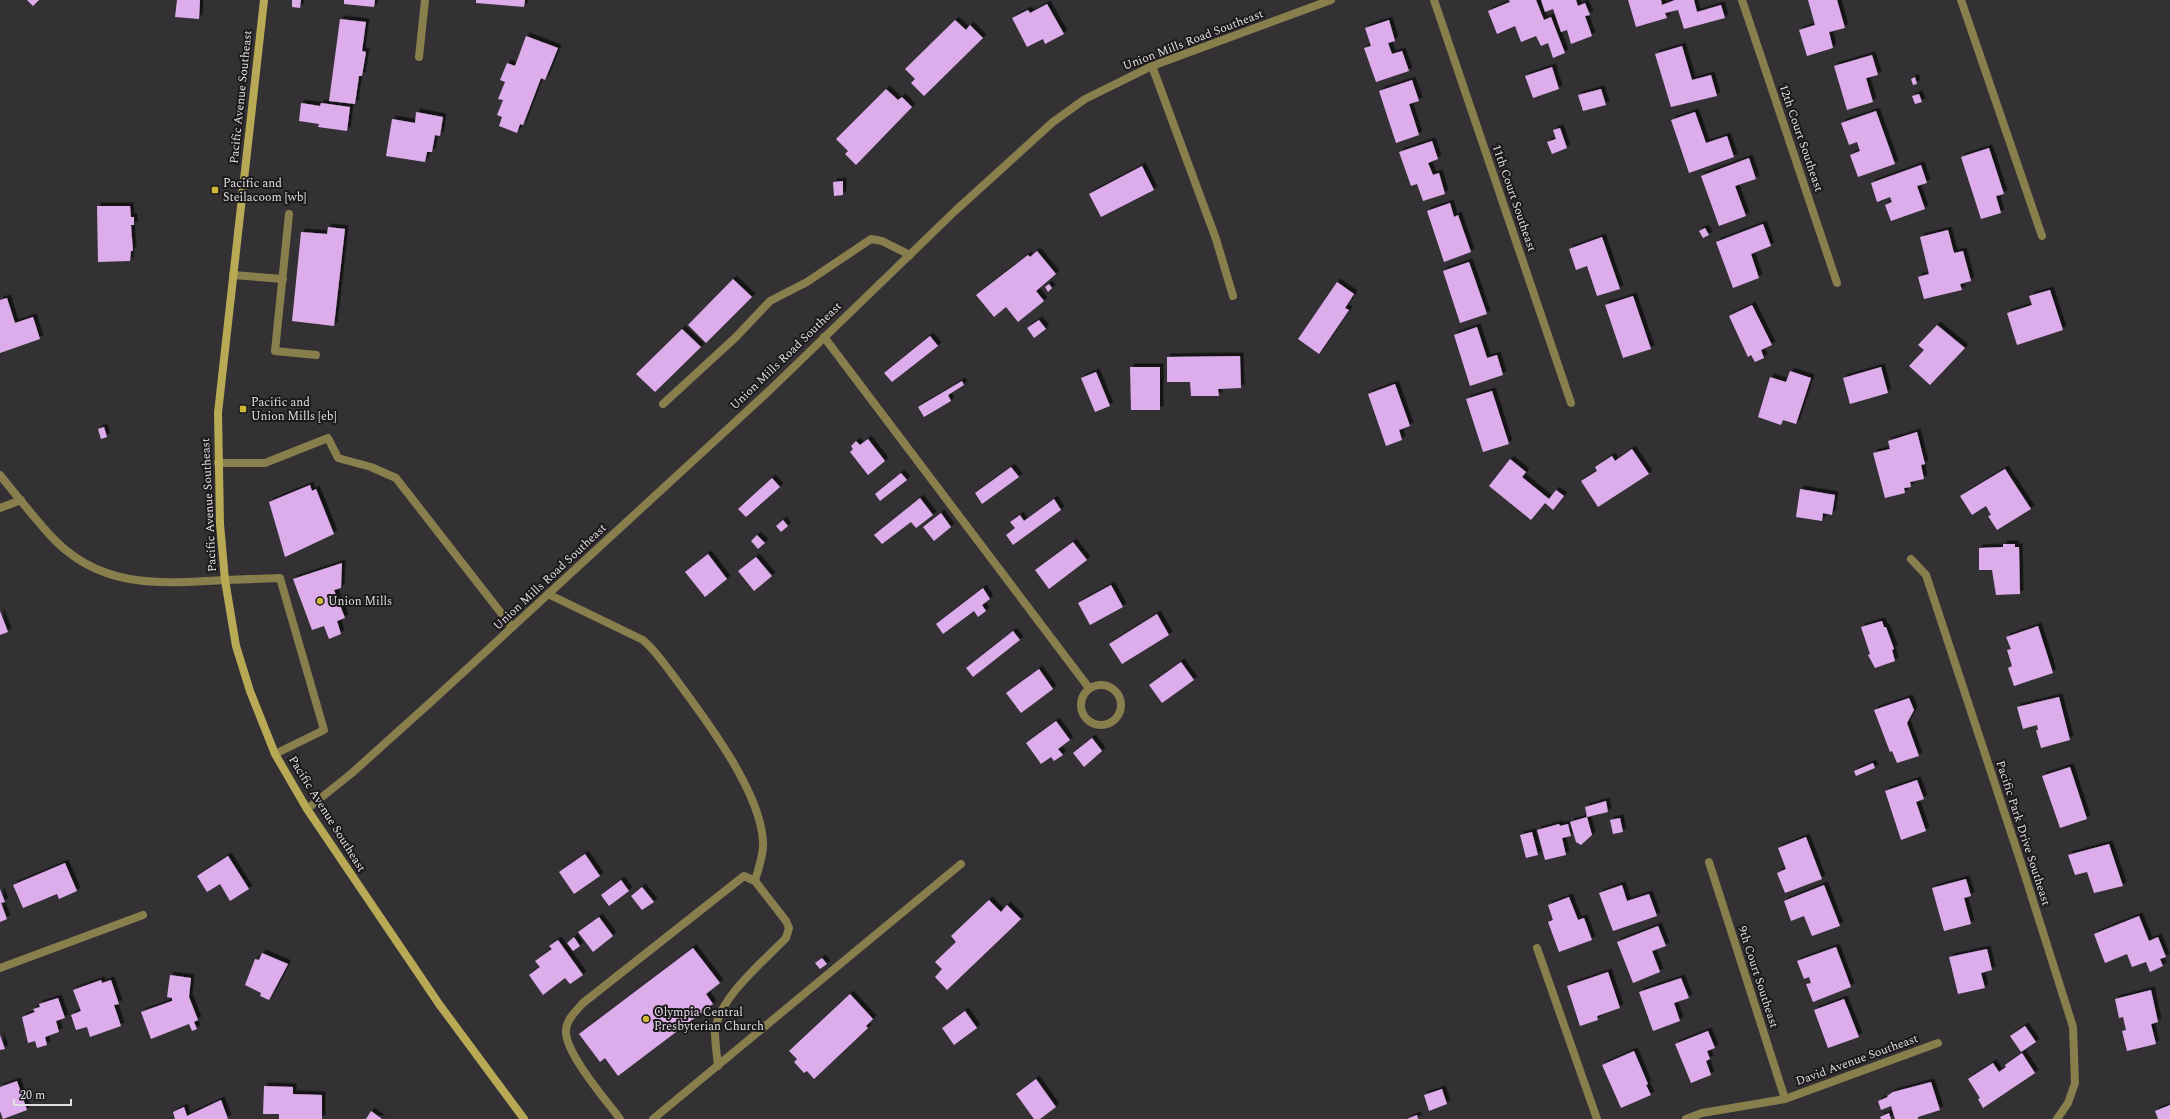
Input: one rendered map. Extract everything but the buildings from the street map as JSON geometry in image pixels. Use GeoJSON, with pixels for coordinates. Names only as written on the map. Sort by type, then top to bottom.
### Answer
{"type":"FeatureCollection","features":[{"type":"Feature","properties":{"kind":"main road","name":"Pacific Avenue Southeast"},"geometry":{"type":"LineString","coordinates":[[264,0],[218,413],[220,524],[225,580],[236,646],[250,691],[275,754],[308,809],[439,1004],[524,1119]]}},
{"type":"Feature","properties":{"kind":"street"},"geometry":{"type":"LineString","coordinates":[[420,57],[426,0]]}},
{"type":"Feature","properties":{"kind":"street","name":"Union Mills Road Southeast"},"geometry":{"type":"LineString","coordinates":[[308,809],[352,773],[765,394],[910,255],[1053,122],[1085,99],[1152,66],[1332,0]]}},
{"type":"Feature","properties":{"kind":"street","name":"11th Court Southeast"},"geometry":{"type":"LineString","coordinates":[[1434,0],[1571,403]]}},
{"type":"Feature","properties":{"kind":"street","name":"12th Court Southeast"},"geometry":{"type":"LineString","coordinates":[[1742,0],[1837,283]]}},
{"type":"Feature","properties":{"kind":"street"},"geometry":{"type":"LineString","coordinates":[[1961,0],[2042,236]]}},
{"type":"Feature","properties":{"kind":"street"},"geometry":{"type":"LineString","coordinates":[[1152,66],[1216,238],[1233,296]]}},
{"type":"Feature","properties":{"kind":"street"},"geometry":{"type":"LineString","coordinates":[[289,214],[275,351],[316,355]]}},
{"type":"Feature","properties":{"kind":"street"},"geometry":{"type":"LineString","coordinates":[[663,404],[736,337],[770,301],[807,282],[871,239],[882,241],[910,255]]}},
{"type":"Feature","properties":{"kind":"street"},"geometry":{"type":"LineString","coordinates":[[233,275],[283,279]]}},
{"type":"Feature","properties":{"kind":"street"},"geometry":{"type":"LineString","coordinates":[[824,337],[1089,688]]}},
{"type":"Feature","properties":{"kind":"street"},"geometry":{"type":"LineString","coordinates":[[218,462],[265,463],[328,438],[338,458],[371,467],[396,478],[512,627]]}},
{"type":"Feature","properties":{"kind":"street"},"geometry":{"type":"LineString","coordinates":[[0,475],[50,535],[76,558],[102,572],[126,580],[155,582],[280,578],[324,730],[275,754]]}},
{"type":"Feature","properties":{"kind":"street"},"geometry":{"type":"LineString","coordinates":[[0,508],[21,500]]}},
{"type":"Feature","properties":{"kind":"street","name":"Pacific Park Drive Southeast"},"geometry":{"type":"LineString","coordinates":[[1911,560],[1926,575],[2022,866],[2073,1027],[2075,1083],[2068,1103],[2057,1119]]}},
{"type":"Feature","properties":{"kind":"street"},"geometry":{"type":"LineString","coordinates":[[548,594],[643,640],[652,648],[690,698],[734,763],[760,821],[763,842],[755,881]]}},
{"type":"Feature","properties":{"kind":"street"},"geometry":{"type":"LineString","coordinates":[[1098,684],[1108,685],[1117,691],[1122,699],[1122,709],[1117,718],[1109,724],[1099,726],[1090,722],[1083,715],[1080,705],[1083,695],[1089,688],[1098,684]]}},
{"type":"Feature","properties":{"kind":"street","name":"9th Court Southeast"},"geometry":{"type":"LineString","coordinates":[[1709,862],[1785,1099]]}},
{"type":"Feature","properties":{"kind":"street"},"geometry":{"type":"LineString","coordinates":[[653,1119],[961,864]]}},
{"type":"Feature","properties":{"kind":"street"},"geometry":{"type":"LineString","coordinates":[[620,1119],[577,1060],[568,1044],[566,1029],[569,1020],[583,1003],[744,876],[755,881],[786,920],[788,933],[786,938],[738,988],[724,1008],[715,1031],[718,1066]]}},
{"type":"Feature","properties":{"kind":"street"},"geometry":{"type":"LineString","coordinates":[[0,968],[143,916]]}},
{"type":"Feature","properties":{"kind":"street"},"geometry":{"type":"LineString","coordinates":[[1537,948],[1597,1119]]}},
{"type":"Feature","properties":{"kind":"street","name":"David Avenue Southeast"},"geometry":{"type":"LineString","coordinates":[[1686,1119],[1702,1114],[1785,1099],[1938,1043]]}},
{"type":"Feature","properties":{"kind":"place","name":"Pacific and Steilacoom [wb]"},"geometry":{"type":"Point","coordinates":[215,190]}},
{"type":"Feature","properties":{"kind":"place","name":"Pacific and Union Mills [eb]"},"geometry":{"type":"Point","coordinates":[243,409]}},
{"type":"Feature","properties":{"kind":"place","name":"Union Mills"},"geometry":{"type":"Point","coordinates":[320,601]}},
{"type":"Feature","properties":{"kind":"place","name":"Olympia Central Presbyterian Church"},"geometry":{"type":"Point","coordinates":[646,1019]}}]}
